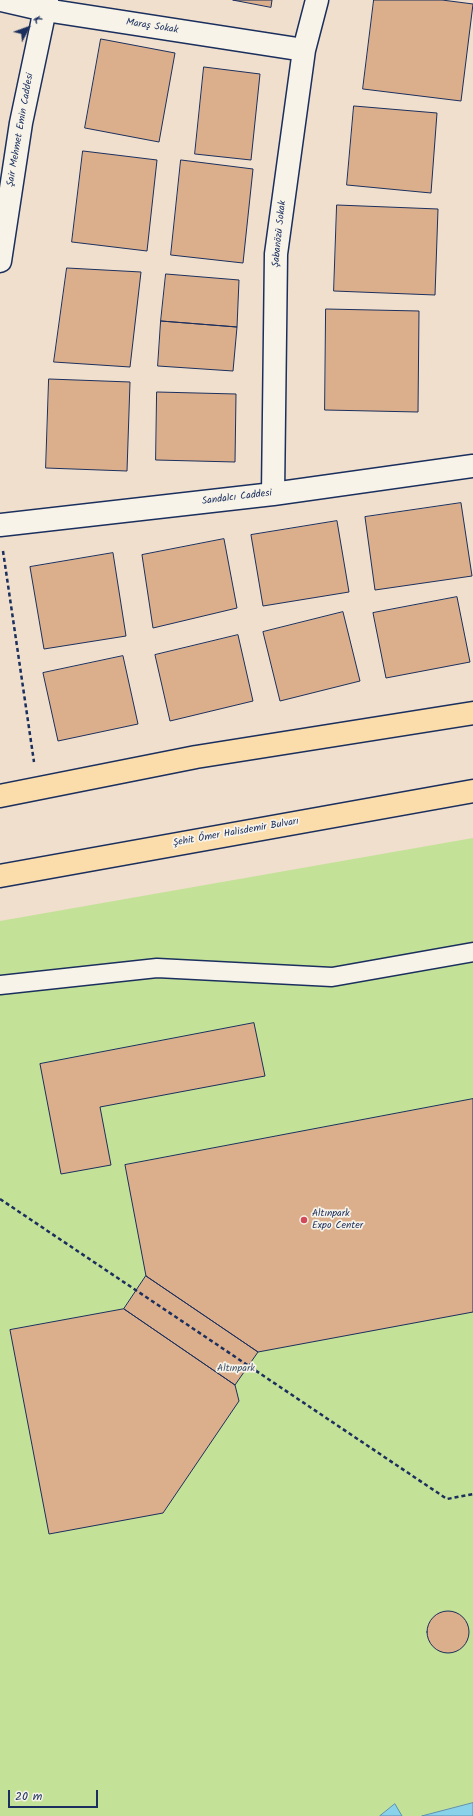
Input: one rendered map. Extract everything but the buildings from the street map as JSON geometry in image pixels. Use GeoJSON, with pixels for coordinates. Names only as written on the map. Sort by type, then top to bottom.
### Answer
{"type":"FeatureCollection","features":[{"type":"Feature","properties":{"kind":"highway"},"geometry":{"type":"LineString","coordinates":[[0,796],[196,757],[473,713]]}},
{"type":"Feature","properties":{"kind":"highway","name":"Şehit Ömer Halisdemir Bulvarı"},"geometry":{"type":"LineString","coordinates":[[0,876],[473,791]]}},
{"type":"Feature","properties":{"kind":"street","name":"Maraş Sokak"},"geometry":{"type":"LineString","coordinates":[[1,0],[46,5],[304,50]]}},
{"type":"Feature","properties":{"kind":"street","name":"Şabanözü Sokak"},"geometry":{"type":"LineString","coordinates":[[273,494],[276,254],[304,50],[317,0]]}},
{"type":"Feature","properties":{"kind":"street","name":"Şair Mehmet Emin Caddesi"},"geometry":{"type":"LineString","coordinates":[[0,261],[21,123],[46,5]]}},
{"type":"Feature","properties":{"kind":"street","name":"Sandalcı Caddesi"},"geometry":{"type":"LineString","coordinates":[[0,525],[273,494],[473,466]]}},
{"type":"Feature","properties":{"kind":"lane"},"geometry":{"type":"LineString","coordinates":[[0,986],[157,968],[332,977],[473,952]]}},
{"type":"Feature","properties":{"kind":"path"},"geometry":{"type":"LineString","coordinates":[[3,550],[38,788]]}},
{"type":"Feature","properties":{"kind":"path"},"geometry":{"type":"LineString","coordinates":[[0,1199],[447,1499],[473,1494]]}},
{"type":"Feature","properties":{"kind":"green space","name":"Altınpark"},"geometry":{"type":"Polygon","coordinates":[[[473,838],[473,1816],[0,1816],[0,921],[473,838]]]}},
{"type":"Feature","properties":{"kind":"water"},"geometry":{"type":"Polygon","coordinates":[[[473,1803],[473,1816],[422,1816],[473,1803]]]}},
{"type":"Feature","properties":{"kind":"water"},"geometry":{"type":"Polygon","coordinates":[[[395,1804],[402,1816],[380,1816],[395,1804]]]}},
{"type":"Feature","properties":{"kind":"place","name":"Altınpark Expo Center"},"geometry":{"type":"Point","coordinates":[304,1220]}}]}
